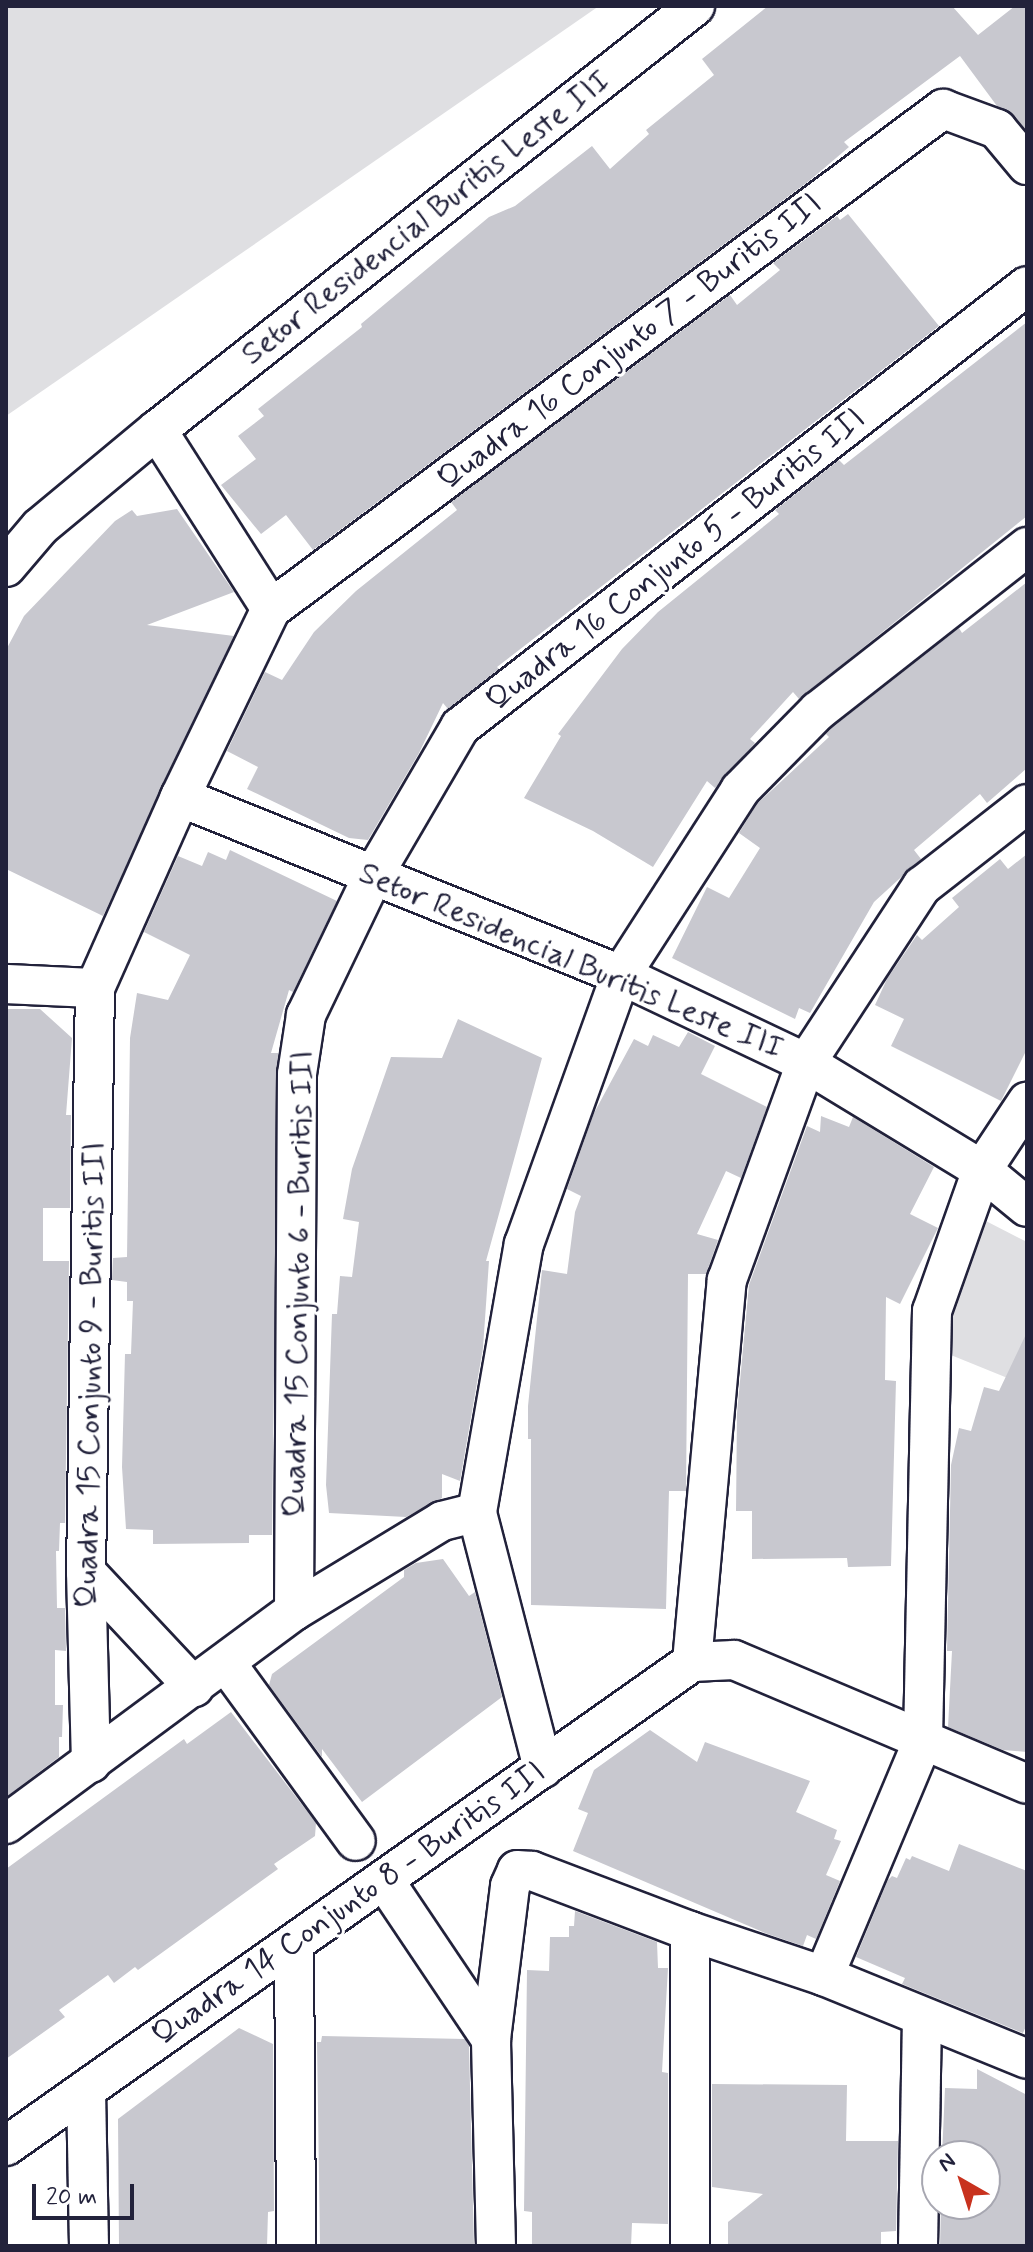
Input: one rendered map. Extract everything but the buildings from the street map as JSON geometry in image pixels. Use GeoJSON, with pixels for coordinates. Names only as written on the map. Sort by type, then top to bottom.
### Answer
{"type":"FeatureCollection","features":[{"type":"Feature","properties":{"kind":"street","name":"Setor Residencial Buritis Leste III"},"geometry":{"type":"LineString","coordinates":[[6,567],[40,527],[157,430],[695,6]]}},
{"type":"Feature","properties":{"kind":"street","name":"Quadra 16 Conjunto 7 - Buritis III"},"geometry":{"type":"LineString","coordinates":[[271,609],[943,109],[997,129],[1027,165]]}},
{"type":"Feature","properties":{"kind":"street","name":"Quadra 16 Conjunto 5 - Buritis III"},"geometry":{"type":"LineString","coordinates":[[373,876],[460,727],[1027,286]]}},
{"type":"Feature","properties":{"kind":"street"},"geometry":{"type":"LineString","coordinates":[[6,984],[95,988],[180,797],[271,609],[157,430]]}},
{"type":"Feature","properties":{"kind":"street"},"geometry":{"type":"LineString","coordinates":[[543,1768],[477,1512],[524,1244],[621,975],[740,790],[818,711],[1027,547]]}},
{"type":"Feature","properties":{"kind":"street","name":"Setor Residencial Buritis Leste III"},"geometry":{"type":"LineString","coordinates":[[180,797],[621,975],[806,1063],[982,1170],[1027,1207]]}},
{"type":"Feature","properties":{"kind":"street"},"geometry":{"type":"LineString","coordinates":[[1026,1783],[734,1660],[692,1662],[727,1280],[806,1063],[922,886],[1027,804]]}},
{"type":"Feature","properties":{"kind":"street","name":"Quadra 15 Conjunto 6 - Buritis III"},"geometry":{"type":"LineString","coordinates":[[294,1611],[297,1074],[306,1015],[373,876]]}},
{"type":"Feature","properties":{"kind":"street","name":"Quadra 15 Conjunto 9 - Buritis III"},"geometry":{"type":"LineString","coordinates":[[91,1763],[86,1572],[95,988]]}},
{"type":"Feature","properties":{"kind":"street"},"geometry":{"type":"LineString","coordinates":[[824,1976],[923,1740],[932,1311],[982,1170],[1027,1102]]}},
{"type":"Feature","properties":{"kind":"street"},"geometry":{"type":"LineString","coordinates":[[6,1824],[294,1611],[442,1521],[477,1512]]}},
{"type":"Feature","properties":{"kind":"street"},"geometry":{"type":"LineString","coordinates":[[86,1572],[194,1687]]}},
{"type":"Feature","properties":{"kind":"street","name":"Quadra 14 Conjunto 8 - Buritis III"},"geometry":{"type":"LineString","coordinates":[[6,2146],[692,1662]]}},
{"type":"Feature","properties":{"kind":"street"},"geometry":{"type":"LineString","coordinates":[[226,1663],[356,1841]]}},
{"type":"Feature","properties":{"kind":"street"},"geometry":{"type":"LineString","coordinates":[[496,2246],[491,2039],[510,1886],[517,1870],[532,1871],[690,1931],[824,1976],[922,2019],[1027,2059]]}},
{"type":"Feature","properties":{"kind":"street"},"geometry":{"type":"LineString","coordinates":[[384,1880],[491,2039]]}},
{"type":"Feature","properties":{"kind":"street"},"geometry":{"type":"LineString","coordinates":[[690,1931],[690,2246]]}},
{"type":"Feature","properties":{"kind":"street"},"geometry":{"type":"LineString","coordinates":[[294,1944],[296,2246]]}},
{"type":"Feature","properties":{"kind":"street"},"geometry":{"type":"LineString","coordinates":[[918,2246],[922,2019]]}},
{"type":"Feature","properties":{"kind":"street"},"geometry":{"type":"LineString","coordinates":[[86,2090],[89,2246]]}},
{"type":"Feature","properties":{"kind":"shaded area"},"geometry":{"type":"Polygon","coordinates":[[[6,6],[599,6],[6,416],[6,6]]]}},
{"type":"Feature","properties":{"kind":"shaded area"},"geometry":{"type":"Polygon","coordinates":[[[982,1219],[1027,1242],[1027,1386],[941,1351],[982,1219]]]}}]}
